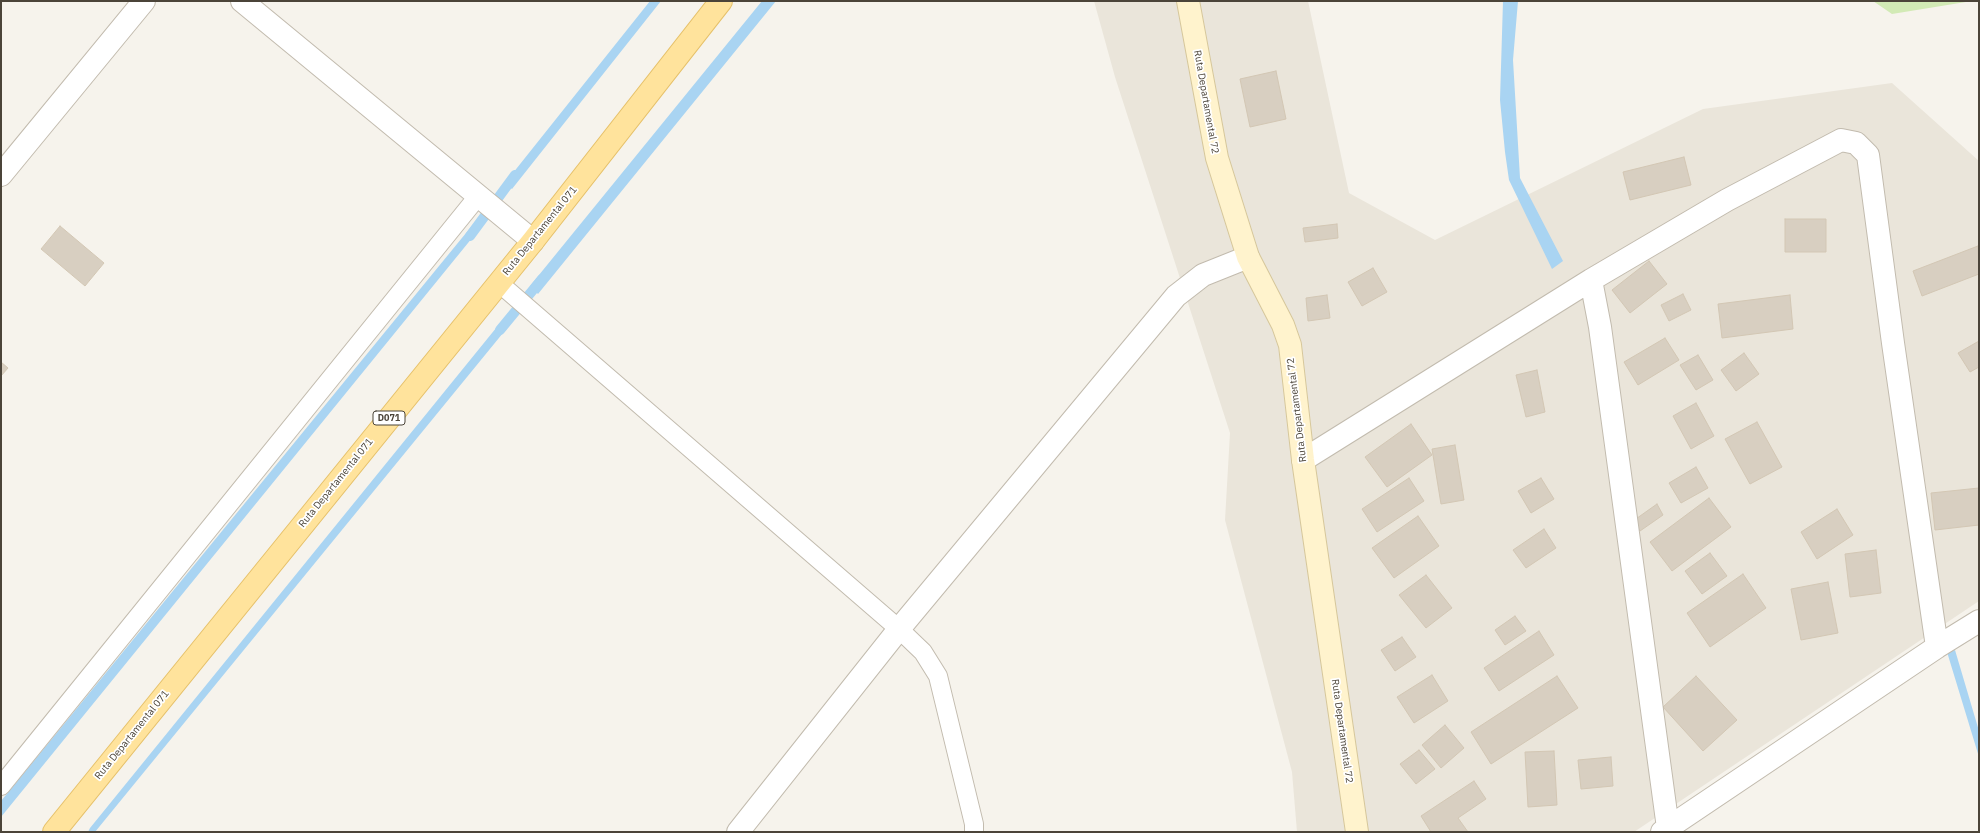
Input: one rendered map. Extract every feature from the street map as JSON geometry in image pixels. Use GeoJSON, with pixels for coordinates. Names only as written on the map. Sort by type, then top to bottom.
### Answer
{"type":"FeatureCollection","features":[{"type":"Feature","properties":{"kind":"main road","name":"Ruta Departamental 071"},"geometry":{"type":"LineString","coordinates":[[54,832],[506,290],[533,241],[721,1]]}},
{"type":"Feature","properties":{"kind":"street"},"geometry":{"type":"LineString","coordinates":[[1,175],[144,1]]}},
{"type":"Feature","properties":{"kind":"street"},"geometry":{"type":"LineString","coordinates":[[242,1],[533,241]]}},
{"type":"Feature","properties":{"kind":"street","name":"Ruta Departamental 72"},"geometry":{"type":"LineString","coordinates":[[1188,1],[1217,158],[1248,257],[1283,325],[1290,345],[1302,460],[1357,832]]}},
{"type":"Feature","properties":{"kind":"street"},"geometry":{"type":"LineString","coordinates":[[1302,460],[1591,280],[1727,200],[1840,140],[1856,143],[1868,155],[1892,343],[1936,647]]}},
{"type":"Feature","properties":{"kind":"street"},"geometry":{"type":"LineString","coordinates":[[738,832],[899,629],[1176,296],[1203,275],[1248,257]]}},
{"type":"Feature","properties":{"kind":"street"},"geometry":{"type":"LineString","coordinates":[[1591,280],[1601,334],[1665,830],[1936,647],[1979,621]]}},
{"type":"Feature","properties":{"kind":"lane"},"geometry":{"type":"LineString","coordinates":[[1,786],[486,201]]}},
{"type":"Feature","properties":{"kind":"lane"},"geometry":{"type":"LineString","coordinates":[[506,290],[899,629],[923,652],[938,676],[974,824],[974,832]]}},
{"type":"Feature","properties":{"kind":"shaded area"},"geometry":{"type":"Polygon","coordinates":[[[1094,1],[1308,1],[1349,193],[1435,240],[1703,109],[1892,83],[1979,161],[1979,601],[1634,832],[1297,832],[1292,772],[1225,520],[1230,433],[1115,77],[1094,1]]]}},
{"type":"Feature","properties":{"kind":"green space"},"geometry":{"type":"Polygon","coordinates":[[[1873,1],[1972,1],[1892,14],[1873,1]]]}},
{"type":"Feature","properties":{"kind":"water"},"geometry":{"type":"Polygon","coordinates":[[[650,1],[661,1],[512,189],[505,183],[650,1]]]}},
{"type":"Feature","properties":{"kind":"water"},"geometry":{"type":"Polygon","coordinates":[[[762,1],[776,1],[538,294],[530,286],[762,1]]]}},
{"type":"Feature","properties":{"kind":"water"},"geometry":{"type":"Polygon","coordinates":[[[1503,1],[1518,1],[1513,60],[1520,178],[1563,261],[1552,269],[1509,180],[1500,100],[1503,1]]]}},
{"type":"Feature","properties":{"kind":"water"},"geometry":{"type":"Polygon","coordinates":[[[475,222],[481,227],[1,817],[1,801],[475,222]]]}},
{"type":"Feature","properties":{"kind":"water"},"geometry":{"type":"Polygon","coordinates":[[[505,317],[512,322],[95,832],[88,832],[90,828],[505,317]]]}},
{"type":"Feature","properties":{"kind":"water"},"geometry":{"type":"Polygon","coordinates":[[[1955,650],[1979,731],[1979,757],[1947,652],[1955,650]]]}},
{"type":"Feature","properties":{"kind":"building"},"geometry":{"type":"Polygon","coordinates":[[[1276,71],[1286,119],[1250,127],[1240,79],[1276,71]]]}},
{"type":"Feature","properties":{"kind":"building"},"geometry":{"type":"Polygon","coordinates":[[[1684,157],[1691,185],[1630,200],[1623,172],[1684,157]]]}},
{"type":"Feature","properties":{"kind":"building"},"geometry":{"type":"Polygon","coordinates":[[[1785,219],[1826,219],[1826,252],[1785,252],[1785,219]]]}},
{"type":"Feature","properties":{"kind":"building"},"geometry":{"type":"Polygon","coordinates":[[[1337,224],[1338,238],[1305,242],[1303,228],[1337,224]]]}},
{"type":"Feature","properties":{"kind":"building"},"geometry":{"type":"Polygon","coordinates":[[[60,226],[104,263],[85,286],[41,249],[60,226]]]}},
{"type":"Feature","properties":{"kind":"building"},"geometry":{"type":"Polygon","coordinates":[[[1978,246],[1979,274],[1922,296],[1913,271],[1978,246]]]}},
{"type":"Feature","properties":{"kind":"building"},"geometry":{"type":"Polygon","coordinates":[[[1649,261],[1667,284],[1630,313],[1612,290],[1649,261]]]}},
{"type":"Feature","properties":{"kind":"building"},"geometry":{"type":"Polygon","coordinates":[[[1373,268],[1387,292],[1362,306],[1348,282],[1373,268]]]}},
{"type":"Feature","properties":{"kind":"building"},"geometry":{"type":"Polygon","coordinates":[[[1683,294],[1691,310],[1669,321],[1661,305],[1683,294]]]}},
{"type":"Feature","properties":{"kind":"building"},"geometry":{"type":"Polygon","coordinates":[[[1327,295],[1330,318],[1308,321],[1306,298],[1327,295]]]}},
{"type":"Feature","properties":{"kind":"building"},"geometry":{"type":"Polygon","coordinates":[[[1790,295],[1793,329],[1722,338],[1718,304],[1790,295]]]}},
{"type":"Feature","properties":{"kind":"building"},"geometry":{"type":"Polygon","coordinates":[[[1665,338],[1679,360],[1638,385],[1624,362],[1665,338]]]}},
{"type":"Feature","properties":{"kind":"building"},"geometry":{"type":"Polygon","coordinates":[[[1979,341],[1979,367],[1970,372],[1958,353],[1979,341]]]}},
{"type":"Feature","properties":{"kind":"building"},"geometry":{"type":"Polygon","coordinates":[[[1744,353],[1759,374],[1736,391],[1721,370],[1744,353]]]}},
{"type":"Feature","properties":{"kind":"building"},"geometry":{"type":"Polygon","coordinates":[[[1698,355],[1713,380],[1696,390],[1680,365],[1698,355]]]}},
{"type":"Feature","properties":{"kind":"building"},"geometry":{"type":"Polygon","coordinates":[[[1,362],[8,368],[1,376],[1,362]]]}},
{"type":"Feature","properties":{"kind":"building"},"geometry":{"type":"Polygon","coordinates":[[[1537,370],[1545,412],[1526,417],[1516,375],[1537,370]]]}},
{"type":"Feature","properties":{"kind":"building"},"geometry":{"type":"Polygon","coordinates":[[[1696,403],[1714,436],[1691,449],[1673,416],[1696,403]]]}},
{"type":"Feature","properties":{"kind":"building"},"geometry":{"type":"Polygon","coordinates":[[[1757,422],[1782,467],[1750,484],[1725,439],[1757,422]]]}},
{"type":"Feature","properties":{"kind":"building"},"geometry":{"type":"Polygon","coordinates":[[[1411,424],[1432,455],[1387,487],[1365,457],[1411,424]]]}},
{"type":"Feature","properties":{"kind":"building"},"geometry":{"type":"Polygon","coordinates":[[[1455,445],[1464,500],[1441,504],[1432,449],[1455,445]]]}},
{"type":"Feature","properties":{"kind":"building"},"geometry":{"type":"Polygon","coordinates":[[[1696,467],[1708,488],[1681,503],[1669,483],[1696,467]]]}},
{"type":"Feature","properties":{"kind":"building"},"geometry":{"type":"Polygon","coordinates":[[[1409,478],[1424,501],[1377,532],[1362,509],[1409,478]]]}},
{"type":"Feature","properties":{"kind":"building"},"geometry":{"type":"Polygon","coordinates":[[[1541,478],[1554,499],[1531,513],[1518,491],[1541,478]]]}},
{"type":"Feature","properties":{"kind":"building"},"geometry":{"type":"Polygon","coordinates":[[[1979,488],[1979,525],[1935,530],[1931,493],[1979,488]]]}},
{"type":"Feature","properties":{"kind":"building"},"geometry":{"type":"Polygon","coordinates":[[[1709,498],[1731,527],[1672,571],[1650,542],[1709,498]]]}},
{"type":"Feature","properties":{"kind":"building"},"geometry":{"type":"Polygon","coordinates":[[[1657,504],[1663,515],[1640,531],[1633,521],[1657,504]]]}},
{"type":"Feature","properties":{"kind":"building"},"geometry":{"type":"Polygon","coordinates":[[[1837,509],[1853,535],[1817,559],[1801,532],[1837,509]]]}},
{"type":"Feature","properties":{"kind":"building"},"geometry":{"type":"Polygon","coordinates":[[[1418,516],[1439,546],[1394,578],[1372,548],[1418,516]]]}},
{"type":"Feature","properties":{"kind":"building"},"geometry":{"type":"Polygon","coordinates":[[[1544,529],[1556,548],[1526,568],[1513,550],[1544,529]]]}},
{"type":"Feature","properties":{"kind":"building"},"geometry":{"type":"Polygon","coordinates":[[[1876,550],[1881,593],[1850,597],[1845,554],[1876,550]]]}},
{"type":"Feature","properties":{"kind":"building"},"geometry":{"type":"Polygon","coordinates":[[[1710,553],[1727,576],[1702,594],[1685,571],[1710,553]]]}},
{"type":"Feature","properties":{"kind":"building"},"geometry":{"type":"Polygon","coordinates":[[[1743,574],[1766,608],[1710,647],[1687,613],[1743,574]]]}},
{"type":"Feature","properties":{"kind":"building"},"geometry":{"type":"Polygon","coordinates":[[[1426,575],[1452,608],[1426,628],[1399,595],[1426,575]]]}},
{"type":"Feature","properties":{"kind":"building"},"geometry":{"type":"Polygon","coordinates":[[[1828,582],[1838,633],[1801,640],[1791,589],[1828,582]]]}},
{"type":"Feature","properties":{"kind":"building"},"geometry":{"type":"Polygon","coordinates":[[[1515,616],[1526,631],[1505,645],[1495,630],[1515,616]]]}},
{"type":"Feature","properties":{"kind":"building"},"geometry":{"type":"Polygon","coordinates":[[[1539,631],[1554,655],[1499,691],[1484,668],[1539,631]]]}},
{"type":"Feature","properties":{"kind":"building"},"geometry":{"type":"Polygon","coordinates":[[[1402,637],[1416,657],[1395,671],[1381,650],[1402,637]]]}},
{"type":"Feature","properties":{"kind":"building"},"geometry":{"type":"Polygon","coordinates":[[[1432,675],[1448,701],[1414,723],[1397,697],[1432,675]]]}},
{"type":"Feature","properties":{"kind":"building"},"geometry":{"type":"Polygon","coordinates":[[[1557,676],[1578,708],[1491,764],[1471,732],[1557,676]]]}},
{"type":"Feature","properties":{"kind":"building"},"geometry":{"type":"Polygon","coordinates":[[[1696,676],[1737,720],[1703,751],[1663,707],[1696,676]]]}},
{"type":"Feature","properties":{"kind":"building"},"geometry":{"type":"Polygon","coordinates":[[[1445,725],[1464,748],[1441,768],[1422,745],[1445,725]]]}},
{"type":"Feature","properties":{"kind":"building"},"geometry":{"type":"Polygon","coordinates":[[[1419,750],[1435,769],[1416,784],[1400,764],[1419,750]]]}},
{"type":"Feature","properties":{"kind":"building"},"geometry":{"type":"Polygon","coordinates":[[[1554,751],[1557,805],[1528,807],[1525,752],[1554,751]]]}},
{"type":"Feature","properties":{"kind":"building"},"geometry":{"type":"Polygon","coordinates":[[[1611,757],[1613,786],[1581,789],[1578,760],[1611,757]]]}},
{"type":"Feature","properties":{"kind":"building"},"geometry":{"type":"Polygon","coordinates":[[[1474,781],[1486,799],[1458,818],[1468,832],[1431,832],[1421,816],[1474,781]]]}},
{"type":"Feature","properties":{"kind":"waterway"},"geometry":{"type":"LineString","coordinates":[[470,236],[515,175]]}},
{"type":"Feature","properties":{"kind":"waterway"},"geometry":{"type":"LineString","coordinates":[[500,330],[542,279]]}}]}
